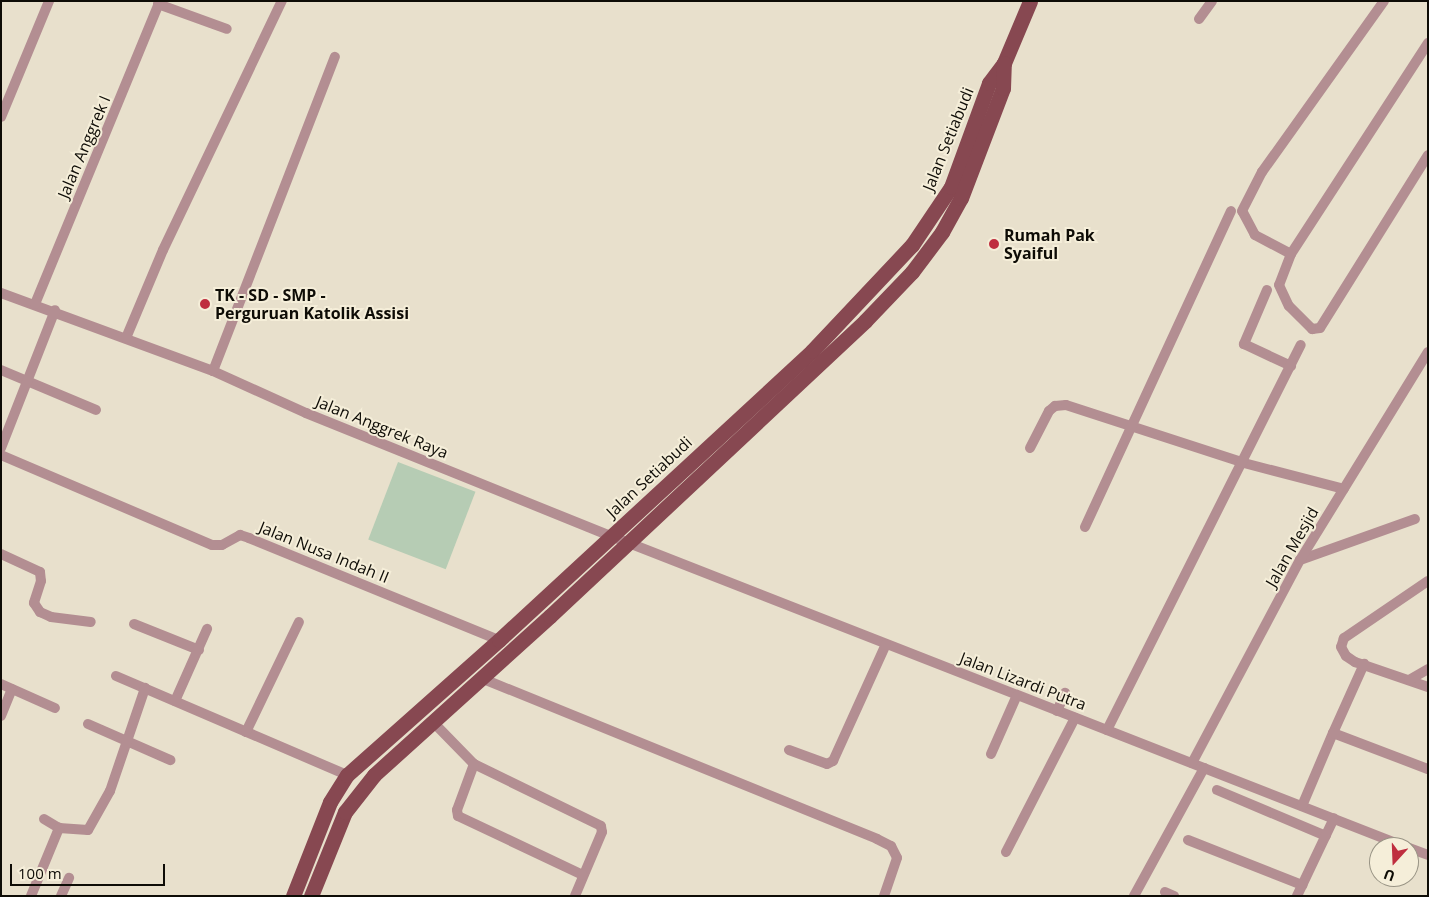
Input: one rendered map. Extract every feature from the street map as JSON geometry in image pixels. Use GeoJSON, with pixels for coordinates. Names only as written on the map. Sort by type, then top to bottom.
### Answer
{"type":"FeatureCollection","features":[{"type":"Feature","properties":{"kind":"main road","name":"Jalan Setiabudi"},"geometry":{"type":"LineString","coordinates":[[293,896],[330,802],[347,775],[499,640],[812,351],[912,245],[951,187],[989,83],[1004,63],[1030,1]]}},
{"type":"Feature","properties":{"kind":"main road","name":"Jalan Setiabudi"},"geometry":{"type":"LineString","coordinates":[[311,896],[345,812],[360,790],[432,721],[628,543],[866,321],[912,272],[942,232],[961,198],[1003,88],[1004,63]]}},
{"type":"Feature","properties":{"kind":"street"},"geometry":{"type":"LineString","coordinates":[[1,117],[49,1]]}},
{"type":"Feature","properties":{"kind":"street"},"geometry":{"type":"LineString","coordinates":[[126,338],[163,250],[282,1]]}},
{"type":"Feature","properties":{"kind":"street"},"geometry":{"type":"LineString","coordinates":[[1199,19],[1212,1]]}},
{"type":"Feature","properties":{"kind":"street"},"geometry":{"type":"LineString","coordinates":[[1291,254],[1254,235],[1242,211],[1262,172],[1384,1]]}},
{"type":"Feature","properties":{"kind":"street"},"geometry":{"type":"LineString","coordinates":[[159,3],[226,29]]}},
{"type":"Feature","properties":{"kind":"street","name":"Jalan Anggrek I"},"geometry":{"type":"LineString","coordinates":[[35,304],[159,3]]}},
{"type":"Feature","properties":{"kind":"street"},"geometry":{"type":"LineString","coordinates":[[1428,43],[1291,254],[1279,285],[1297,317],[1312,330],[1317,330],[1428,155]]}},
{"type":"Feature","properties":{"kind":"street"},"geometry":{"type":"LineString","coordinates":[[213,371],[335,56]]}},
{"type":"Feature","properties":{"kind":"street"},"geometry":{"type":"LineString","coordinates":[[1085,527],[1133,428],[1232,211]]}},
{"type":"Feature","properties":{"kind":"street"},"geometry":{"type":"LineString","coordinates":[[1267,290],[1244,344],[1291,366]]}},
{"type":"Feature","properties":{"kind":"street","name":"Jalan Anggrek Raya"},"geometry":{"type":"LineString","coordinates":[[1,293],[55,310],[213,371],[315,416],[628,543]]}},
{"type":"Feature","properties":{"kind":"street"},"geometry":{"type":"LineString","coordinates":[[1,448],[55,310]]}},
{"type":"Feature","properties":{"kind":"street"},"geometry":{"type":"LineString","coordinates":[[1107,730],[1244,463],[1301,345]]}},
{"type":"Feature","properties":{"kind":"street","name":"Jalan Mesjid"},"geometry":{"type":"LineString","coordinates":[[1192,763],[1300,560],[1428,352]]}},
{"type":"Feature","properties":{"kind":"street"},"geometry":{"type":"LineString","coordinates":[[1,370],[96,410]]}},
{"type":"Feature","properties":{"kind":"street"},"geometry":{"type":"LineString","coordinates":[[1030,448],[1049,411],[1060,404],[1244,463],[1344,489]]}},
{"type":"Feature","properties":{"kind":"street","name":"Jalan Nusa Indah II"},"geometry":{"type":"LineString","coordinates":[[1,455],[212,545],[222,545],[240,535],[499,640]]}},
{"type":"Feature","properties":{"kind":"street"},"geometry":{"type":"LineString","coordinates":[[1300,560],[1415,519]]}},
{"type":"Feature","properties":{"kind":"street","name":"Jalan Lizardi Putra"},"geometry":{"type":"LineString","coordinates":[[628,543],[1381,837]]}},
{"type":"Feature","properties":{"kind":"street"},"geometry":{"type":"LineString","coordinates":[[1,554],[40,572],[42,581],[34,603],[40,612],[50,617],[91,622]]}},
{"type":"Feature","properties":{"kind":"street"},"geometry":{"type":"LineString","coordinates":[[1428,581],[1344,638],[1343,652],[1364,664],[1428,687]]}},
{"type":"Feature","properties":{"kind":"street"},"geometry":{"type":"LineString","coordinates":[[246,732],[299,622]]}},
{"type":"Feature","properties":{"kind":"street"},"geometry":{"type":"LineString","coordinates":[[134,624],[199,650]]}},
{"type":"Feature","properties":{"kind":"street"},"geometry":{"type":"LineString","coordinates":[[175,701],[207,629]]}},
{"type":"Feature","properties":{"kind":"street"},"geometry":{"type":"LineString","coordinates":[[789,750],[827,764],[833,761],[886,644]]}},
{"type":"Feature","properties":{"kind":"street"},"geometry":{"type":"LineString","coordinates":[[1302,806],[1364,664]]}},
{"type":"Feature","properties":{"kind":"street"},"geometry":{"type":"LineString","coordinates":[[1409,680],[1428,670]]}},
{"type":"Feature","properties":{"kind":"street"},"geometry":{"type":"LineString","coordinates":[[116,676],[347,775]]}},
{"type":"Feature","properties":{"kind":"street"},"geometry":{"type":"LineString","coordinates":[[481,678],[891,846],[897,858],[884,896]]}},
{"type":"Feature","properties":{"kind":"street"},"geometry":{"type":"LineString","coordinates":[[1,684],[55,708]]}},
{"type":"Feature","properties":{"kind":"street"},"geometry":{"type":"LineString","coordinates":[[44,819],[59,828],[88,830],[110,791],[145,688]]}},
{"type":"Feature","properties":{"kind":"street"},"geometry":{"type":"LineString","coordinates":[[1,716],[12,689]]}},
{"type":"Feature","properties":{"kind":"street"},"geometry":{"type":"LineString","coordinates":[[1057,711],[1065,693]]}},
{"type":"Feature","properties":{"kind":"street"},"geometry":{"type":"LineString","coordinates":[[991,754],[1018,695]]}},
{"type":"Feature","properties":{"kind":"street"},"geometry":{"type":"LineString","coordinates":[[1006,852],[1075,718]]}},
{"type":"Feature","properties":{"kind":"street"},"geometry":{"type":"LineString","coordinates":[[432,721],[474,764],[601,826],[602,832],[574,896]]}},
{"type":"Feature","properties":{"kind":"street"},"geometry":{"type":"LineString","coordinates":[[88,724],[170,760]]}},
{"type":"Feature","properties":{"kind":"street"},"geometry":{"type":"LineString","coordinates":[[1333,733],[1428,769]]}},
{"type":"Feature","properties":{"kind":"street"},"geometry":{"type":"LineString","coordinates":[[474,764],[457,810],[458,816],[583,875]]}},
{"type":"Feature","properties":{"kind":"street"},"geometry":{"type":"LineString","coordinates":[[1134,896],[1204,768]]}},
{"type":"Feature","properties":{"kind":"street"},"geometry":{"type":"LineString","coordinates":[[1217,790],[1326,836]]}},
{"type":"Feature","properties":{"kind":"street"},"geometry":{"type":"LineString","coordinates":[[1297,896],[1334,818]]}},
{"type":"Feature","properties":{"kind":"street"},"geometry":{"type":"LineString","coordinates":[[31,896],[59,828]]}},
{"type":"Feature","properties":{"kind":"street"},"geometry":{"type":"LineString","coordinates":[[1188,840],[1302,885]]}},
{"type":"Feature","properties":{"kind":"street"},"geometry":{"type":"LineString","coordinates":[[61,896],[69,878]]}},
{"type":"Feature","properties":{"kind":"green space"},"geometry":{"type":"Polygon","coordinates":[[[398,462],[475,492],[446,569],[368,539],[398,462]]]}},
{"type":"Feature","properties":{"kind":"place","name":"Rumah Pak Syaiful"},"geometry":{"type":"Point","coordinates":[994,244]}},
{"type":"Feature","properties":{"kind":"place","name":"TK - SD - SMP - Perguruan Katolik Assisi"},"geometry":{"type":"Point","coordinates":[205,304]}}]}
